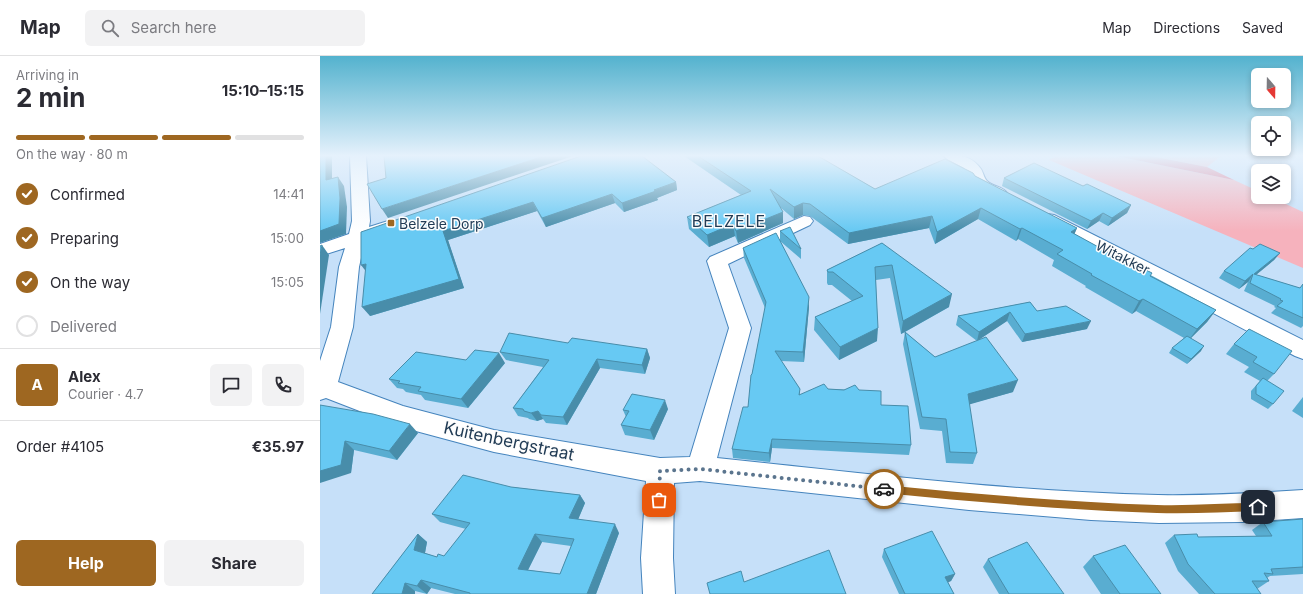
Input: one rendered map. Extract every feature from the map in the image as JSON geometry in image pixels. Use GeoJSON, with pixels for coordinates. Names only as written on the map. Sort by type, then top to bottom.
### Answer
{"type":"FeatureCollection","features":[{"type":"Feature","properties":{"kind":"street"},"geometry":{"type":"LineString","coordinates":[[321,387],[342,327],[349,267],[361,221],[359,181]]}},
{"type":"Feature","properties":{"kind":"street","name":"Witakker"},"geometry":{"type":"LineString","coordinates":[[978,181],[979,183],[1303,350]]}},
{"type":"Feature","properties":{"kind":"street"},"geometry":{"type":"LineString","coordinates":[[700,469],[740,328],[717,261],[804,221]]}},
{"type":"Feature","properties":{"kind":"street"},"geometry":{"type":"LineString","coordinates":[[320,250],[402,222]]}},
{"type":"Feature","properties":{"kind":"street","name":"Kuitenbergstraat"},"geometry":{"type":"LineString","coordinates":[[321,387],[401,416],[494,441],[660,471],[700,469],[969,497],[1090,506],[1181,509],[1243,508],[1303,504]]}},
{"type":"Feature","properties":{"kind":"street"},"geometry":{"type":"LineString","coordinates":[[659,594],[657,558],[660,471]]}},
{"type":"Feature","properties":{"kind":"shaded area"},"geometry":{"type":"Polygon","coordinates":[[[1099,181],[1236,181],[1251,188],[1251,204],[1286,204],[1303,212],[1303,268],[1099,181]]]}},
{"type":"Feature","properties":{"kind":"building"},"geometry":{"type":"Polygon","coordinates":[[[320,181],[338,181],[340,198],[339,224],[320,231],[320,181]]]}},
{"type":"Feature","properties":{"kind":"building"},"geometry":{"type":"Polygon","coordinates":[[[376,181],[467,181],[382,209],[367,184],[376,181]]]}},
{"type":"Feature","properties":{"kind":"building"},"geometry":{"type":"Polygon","coordinates":[[[508,181],[676,182],[622,203],[612,194],[542,218],[533,202],[443,231],[459,279],[362,307],[366,264],[361,265],[361,232],[508,181]]]}},
{"type":"Feature","properties":{"kind":"building"},"geometry":{"type":"Polygon","coordinates":[[[736,181],[861,181],[875,189],[893,181],[985,181],[1077,228],[1071,232],[1135,267],[1136,265],[1152,273],[1150,276],[1216,310],[1197,329],[1143,299],[1139,301],[1091,275],[1092,274],[1057,254],[1063,250],[981,208],[937,232],[932,216],[849,233],[810,204],[803,203],[794,207],[770,189],[783,212],[736,231],[733,224],[707,235],[687,217],[751,191],[736,181]]]}},
{"type":"Feature","properties":{"kind":"building"},"geometry":{"type":"Polygon","coordinates":[[[1010,181],[1073,181],[1083,186],[1087,184],[1131,205],[1112,218],[1103,213],[1091,221],[1010,181]]]}},
{"type":"Feature","properties":{"kind":"building"},"geometry":{"type":"Polygon","coordinates":[[[790,227],[801,249],[780,231],[790,227]]]}},
{"type":"Feature","properties":{"kind":"building"},"geometry":{"type":"Polygon","coordinates":[[[776,233],[809,297],[803,352],[775,351],[800,389],[799,395],[824,384],[828,389],[844,390],[855,385],[859,390],[881,391],[881,405],[908,406],[911,445],[772,439],[769,453],[732,449],[743,407],[748,407],[751,375],[766,302],[743,248],[776,233]]]}},
{"type":"Feature","properties":{"kind":"building"},"geometry":{"type":"Polygon","coordinates":[[[882,243],[952,294],[903,321],[892,265],[875,267],[878,328],[840,347],[815,317],[863,296],[833,272],[828,272],[827,270],[882,243]]]}},
{"type":"Feature","properties":{"kind":"building"},"geometry":{"type":"Polygon","coordinates":[[[1260,244],[1280,253],[1254,274],[1300,288],[1303,284],[1303,318],[1277,306],[1283,301],[1280,300],[1281,299],[1250,283],[1253,274],[1245,281],[1224,271],[1250,248],[1253,249],[1260,244]]]}},
{"type":"Feature","properties":{"kind":"building"},"geometry":{"type":"Polygon","coordinates":[[[1030,302],[1037,311],[1066,306],[1091,321],[1025,334],[1010,312],[979,332],[958,316],[1030,302]]]}},
{"type":"Feature","properties":{"kind":"building"},"geometry":{"type":"Polygon","coordinates":[[[1249,329],[1292,351],[1274,374],[1253,362],[1257,357],[1234,344],[1249,329]]]}},
{"type":"Feature","properties":{"kind":"building"},"geometry":{"type":"Polygon","coordinates":[[[905,332],[935,357],[986,337],[1018,380],[968,394],[977,453],[950,452],[946,419],[922,417],[905,332]]]}},
{"type":"Feature","properties":{"kind":"building"},"geometry":{"type":"Polygon","coordinates":[[[509,333],[568,343],[572,338],[647,349],[642,365],[597,359],[563,417],[541,415],[538,411],[531,413],[524,411],[523,409],[513,408],[549,360],[500,352],[509,333]]]}},
{"type":"Feature","properties":{"kind":"building"},"geometry":{"type":"Polygon","coordinates":[[[1187,336],[1204,346],[1191,359],[1172,348],[1187,336]]]}},
{"type":"Feature","properties":{"kind":"building"},"geometry":{"type":"Polygon","coordinates":[[[475,350],[499,353],[461,399],[418,391],[421,387],[398,383],[400,381],[389,379],[416,352],[466,360],[475,350]]]}},
{"type":"Feature","properties":{"kind":"building"},"geometry":{"type":"Polygon","coordinates":[[[1263,378],[1284,391],[1273,404],[1256,394],[1256,386],[1263,378]]]}},
{"type":"Feature","properties":{"kind":"building"},"geometry":{"type":"Polygon","coordinates":[[[632,394],[665,400],[650,430],[621,425],[629,411],[623,410],[632,394]]]}},
{"type":"Feature","properties":{"kind":"building"},"geometry":{"type":"Polygon","coordinates":[[[320,405],[373,414],[410,424],[389,451],[345,441],[341,465],[320,471],[320,405]]]}},
{"type":"Feature","properties":{"kind":"building"},"geometry":{"type":"Polygon","coordinates":[[[463,475],[511,487],[580,495],[569,518],[615,524],[587,594],[470,594],[421,580],[417,586],[405,583],[402,594],[372,594],[418,534],[414,550],[437,557],[438,554],[444,556],[470,523],[432,514],[463,475]],[[535,534],[518,569],[560,574],[574,539],[535,534]]]}},
{"type":"Feature","properties":{"kind":"building"},"geometry":{"type":"Polygon","coordinates":[[[1303,519],[1303,567],[1271,569],[1273,574],[1264,573],[1269,581],[1252,581],[1261,594],[1215,594],[1188,564],[1174,535],[1197,534],[1198,537],[1272,536],[1263,522],[1303,519]]]}},
{"type":"Feature","properties":{"kind":"building"},"geometry":{"type":"Polygon","coordinates":[[[932,531],[955,574],[945,577],[954,594],[905,594],[884,549],[932,531]]]}},
{"type":"Feature","properties":{"kind":"building"},"geometry":{"type":"Polygon","coordinates":[[[1027,542],[1064,594],[1009,594],[988,559],[1027,542]]]}},
{"type":"Feature","properties":{"kind":"building"},"geometry":{"type":"Polygon","coordinates":[[[1125,545],[1161,594],[1120,594],[1093,556],[1125,545]]]}},
{"type":"Feature","properties":{"kind":"building"},"geometry":{"type":"Polygon","coordinates":[[[829,550],[846,594],[710,594],[707,583],[741,571],[744,582],[829,550]]]}},
{"type":"Feature","properties":{"kind":"way so far"},"geometry":{"type":"LineString","coordinates":[[659,500],[660,471],[700,469],[884,489]]}},
{"type":"Feature","properties":{"kind":"place","name":"Belzele Dorp"},"geometry":{"type":"Point","coordinates":[391,223]}},
{"type":"Feature","properties":{"kind":"district","name":"BELZELE"},"geometry":{"type":"Point","coordinates":[729,221]}},
{"type":"Feature","properties":{"kind":"route"},"geometry":{"type":"LineString","coordinates":[[884,489],[969,497],[1159,509],[1258,507]]}}]}
